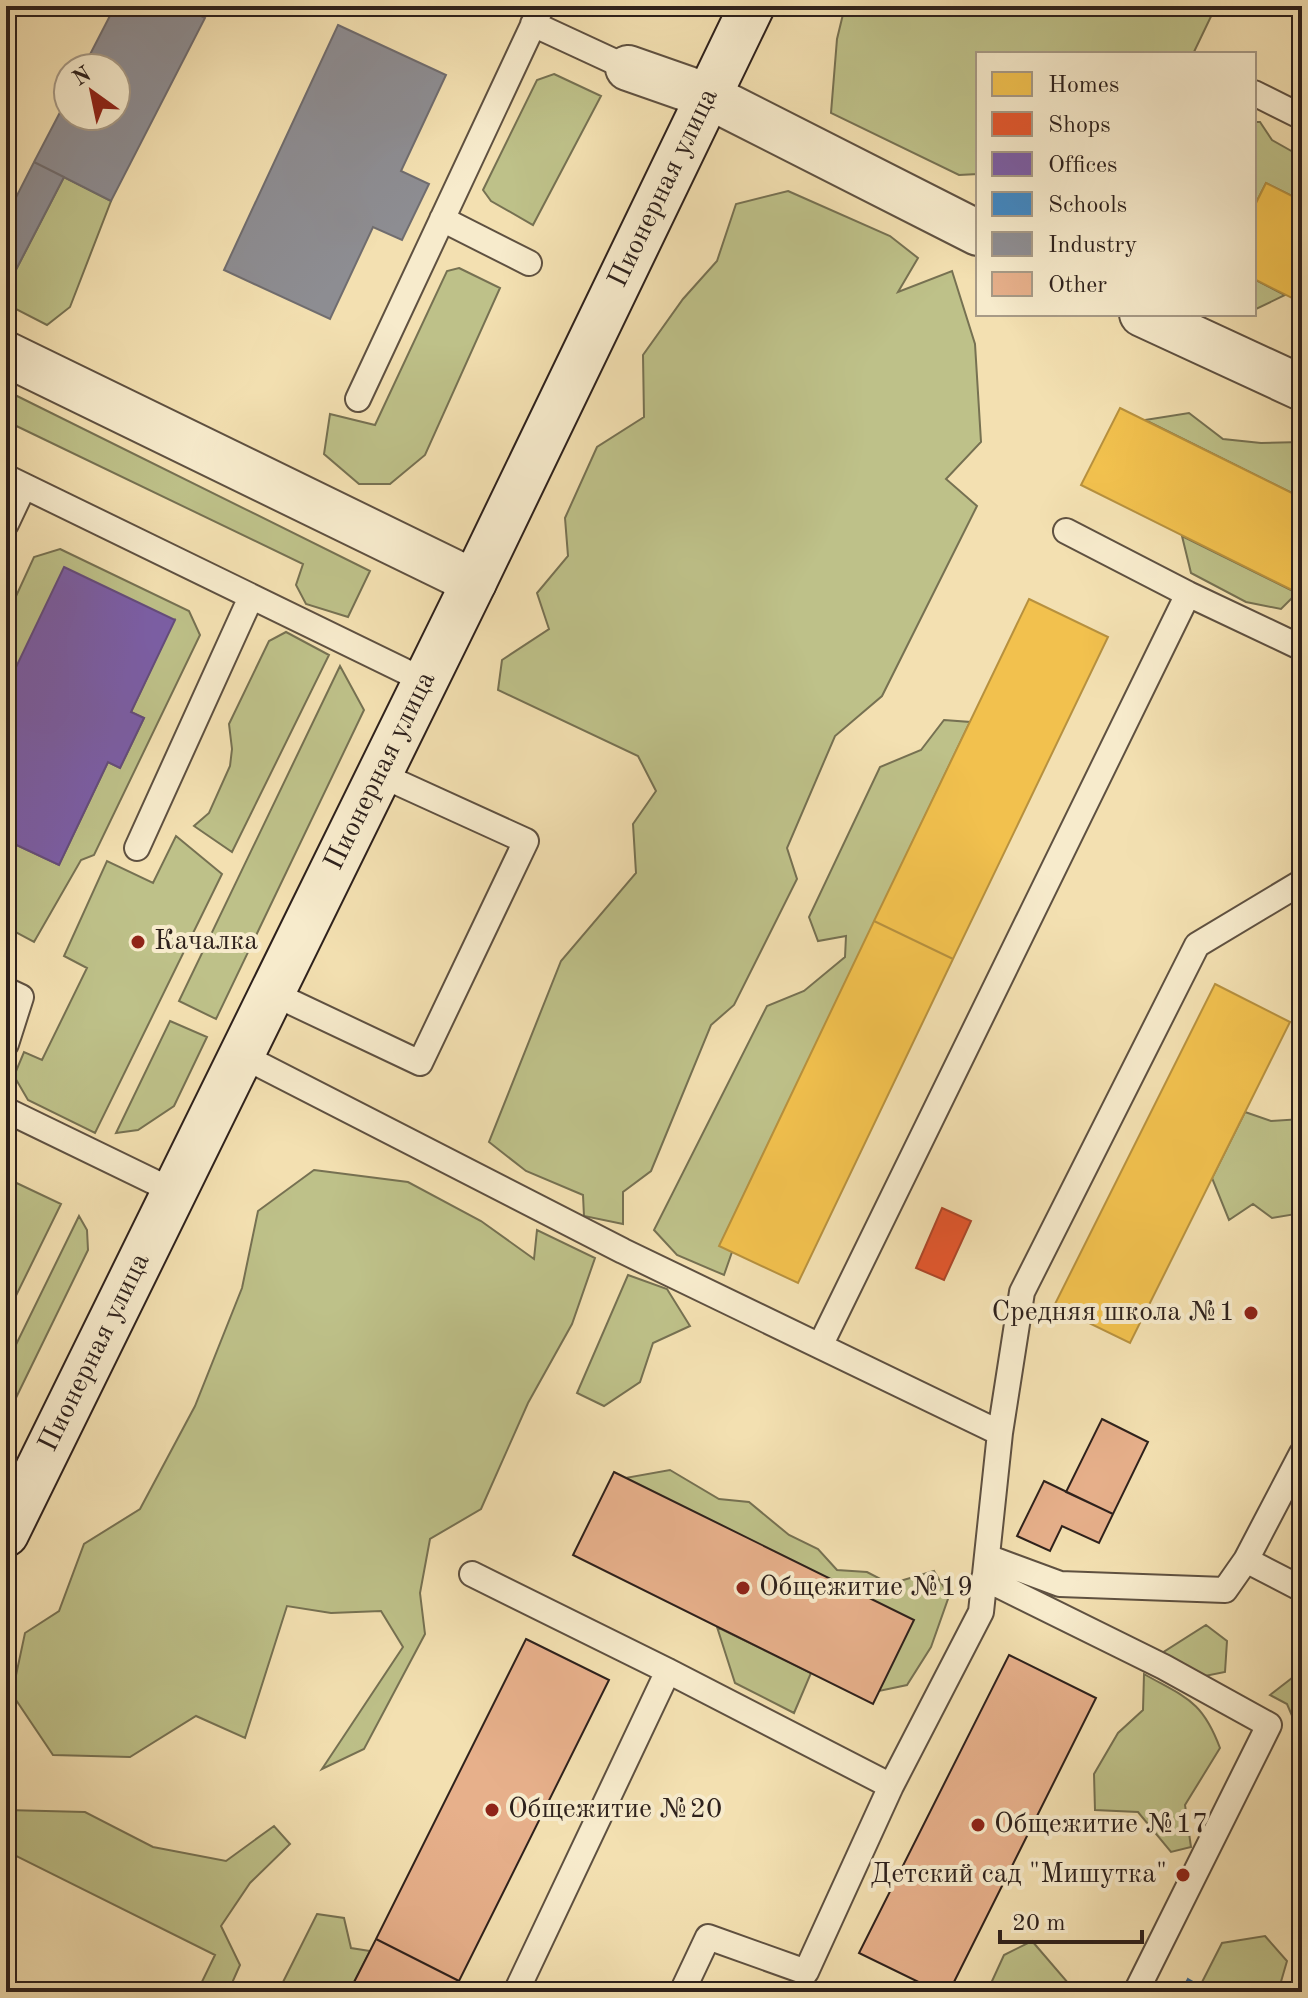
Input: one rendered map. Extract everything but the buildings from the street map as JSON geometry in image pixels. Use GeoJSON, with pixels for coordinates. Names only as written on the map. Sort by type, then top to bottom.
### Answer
{"type":"FeatureCollection","features":[{"type":"Feature","properties":{"kind":"main road","name":"Пионерная улица"},"geometry":{"type":"LineString","coordinates":[[6,1534],[19,1474],[175,1192],[752,6]]}},
{"type":"Feature","properties":{"kind":"main road"},"geometry":{"type":"LineString","coordinates":[[628,68],[708,96],[969,220]]}},
{"type":"Feature","properties":{"kind":"main road"},"geometry":{"type":"LineString","coordinates":[[1146,316],[1302,388]]}},
{"type":"Feature","properties":{"kind":"main road"},"geometry":{"type":"LineString","coordinates":[[7,357],[474,582]]}},
{"type":"Feature","properties":{"kind":"lane"},"geometry":{"type":"LineString","coordinates":[[358,399],[537,15],[628,68]]}},
{"type":"Feature","properties":{"kind":"lane"},"geometry":{"type":"LineString","coordinates":[[1256,94],[1302,117]]}},
{"type":"Feature","properties":{"kind":"lane"},"geometry":{"type":"LineString","coordinates":[[442,219],[529,263]]}},
{"type":"Feature","properties":{"kind":"lane"},"geometry":{"type":"LineString","coordinates":[[6,524],[15,481],[425,681]]}},
{"type":"Feature","properties":{"kind":"lane"},"geometry":{"type":"LineString","coordinates":[[1066,531],[1302,648]]}},
{"type":"Feature","properties":{"kind":"lane"},"geometry":{"type":"LineString","coordinates":[[820,1346],[1188,594]]}},
{"type":"Feature","properties":{"kind":"lane"},"geometry":{"type":"LineString","coordinates":[[137,848],[251,597]]}},
{"type":"Feature","properties":{"kind":"lane"},"geometry":{"type":"LineString","coordinates":[[272,993],[420,1063],[427,1050],[526,841],[379,774]]}},
{"type":"Feature","properties":{"kind":"lane"},"geometry":{"type":"LineString","coordinates":[[682,1992],[708,1937],[806,1972],[891,1786],[981,1612],[1000,1433],[1022,1292],[1197,945],[1302,882]]}},
{"type":"Feature","properties":{"kind":"lane"},"geometry":{"type":"LineString","coordinates":[[6,990],[21,997],[6,1044]]}},
{"type":"Feature","properties":{"kind":"lane"},"geometry":{"type":"LineString","coordinates":[[241,1055],[623,1251],[1000,1433]]}},
{"type":"Feature","properties":{"kind":"lane"},"geometry":{"type":"LineString","coordinates":[[6,1110],[175,1192]]}},
{"type":"Feature","properties":{"kind":"lane"},"geometry":{"type":"LineString","coordinates":[[986,1567],[1060,1584],[1225,1590],[1246,1560],[1302,1453]]}},
{"type":"Feature","properties":{"kind":"lane"},"geometry":{"type":"LineString","coordinates":[[1246,1560],[1302,1589]]}},
{"type":"Feature","properties":{"kind":"lane"},"geometry":{"type":"LineString","coordinates":[[986,1567],[1269,1725],[1136,1992]]}},
{"type":"Feature","properties":{"kind":"lane"},"geometry":{"type":"LineString","coordinates":[[472,1574],[891,1786]]}},
{"type":"Feature","properties":{"kind":"lane"},"geometry":{"type":"LineString","coordinates":[[516,1992],[668,1671]]}},
{"type":"Feature","properties":{"kind":"green space"},"geometry":{"type":"Polygon","coordinates":[[[845,6],[1216,6],[1194,52],[976,52],[976,174],[959,175],[831,113],[837,39],[845,6]]]}},
{"type":"Feature","properties":{"kind":"green space"},"geometry":{"type":"Polygon","coordinates":[[[554,74],[601,96],[533,225],[491,201],[483,190],[537,80],[554,74]]]}},
{"type":"Feature","properties":{"kind":"green space"},"geometry":{"type":"Polygon","coordinates":[[[1256,122],[1260,122],[1272,140],[1302,157],[1302,201],[1266,183],[1256,203],[1256,122]]]}},
{"type":"Feature","properties":{"kind":"green space"},"geometry":{"type":"Polygon","coordinates":[[[64,177],[111,201],[70,307],[47,325],[6,304],[6,289],[64,177]]]}},
{"type":"Feature","properties":{"kind":"green space"},"geometry":{"type":"Polygon","coordinates":[[[788,191],[890,236],[918,258],[898,292],[952,271],[975,344],[981,442],[946,479],[977,506],[882,696],[835,736],[787,848],[797,879],[734,1005],[711,1025],[651,1171],[623,1192],[623,1224],[584,1216],[583,1195],[526,1171],[489,1142],[561,961],[636,873],[633,824],[656,791],[638,756],[498,690],[502,660],[549,629],[537,593],[568,556],[565,518],[597,447],[644,417],[643,355],[683,299],[717,261],[736,204],[788,191]]]}},
{"type":"Feature","properties":{"kind":"green space"},"geometry":{"type":"Polygon","coordinates":[[[459,268],[500,288],[425,455],[390,484],[359,484],[324,454],[330,414],[375,425],[447,271],[459,268]]]}},
{"type":"Feature","properties":{"kind":"green space"},"geometry":{"type":"Polygon","coordinates":[[[1256,280],[1285,295],[1256,309],[1256,280]]]}},
{"type":"Feature","properties":{"kind":"green space"},"geometry":{"type":"Polygon","coordinates":[[[15,395],[370,571],[348,617],[306,604],[296,585],[303,564],[6,421],[6,413],[15,395]]]}},
{"type":"Feature","properties":{"kind":"green space"},"geometry":{"type":"Polygon","coordinates":[[[1189,413],[1223,439],[1261,443],[1302,442],[1302,498],[1145,420],[1189,413]]]}},
{"type":"Feature","properties":{"kind":"green space"},"geometry":{"type":"Polygon","coordinates":[[[1182,536],[1297,593],[1281,609],[1246,602],[1191,573],[1182,536]]]}},
{"type":"Feature","properties":{"kind":"green space"},"geometry":{"type":"Polygon","coordinates":[[[60,549],[189,611],[200,635],[94,855],[81,860],[34,942],[6,927],[6,840],[59,865],[108,762],[120,768],[144,718],[131,712],[174,620],[6,688],[6,618],[34,557],[60,549]]]}},
{"type":"Feature","properties":{"kind":"green space"},"geometry":{"type":"Polygon","coordinates":[[[286,632],[329,655],[232,852],[194,826],[209,813],[230,766],[232,749],[229,724],[269,641],[286,632]]]}},
{"type":"Feature","properties":{"kind":"green space"},"geometry":{"type":"Polygon","coordinates":[[[340,666],[364,710],[216,1019],[179,1001],[340,666]]]}},
{"type":"Feature","properties":{"kind":"green space"},"geometry":{"type":"Polygon","coordinates":[[[944,720],[970,722],[720,1245],[732,1252],[724,1275],[677,1255],[654,1230],[767,1006],[804,991],[845,957],[846,936],[818,941],[809,917],[880,767],[921,750],[944,720]]]}},
{"type":"Feature","properties":{"kind":"green space"},"geometry":{"type":"Polygon","coordinates":[[[176,836],[222,874],[95,1133],[28,1100],[14,1076],[24,1052],[42,1060],[87,968],[64,956],[107,861],[153,883],[176,836]]]}},
{"type":"Feature","properties":{"kind":"green space"},"geometry":{"type":"Polygon","coordinates":[[[170,1021],[207,1037],[174,1106],[138,1130],[116,1133],[170,1021]]]}},
{"type":"Feature","properties":{"kind":"green space"},"geometry":{"type":"Polygon","coordinates":[[[1245,1112],[1271,1121],[1302,1119],[1302,1213],[1272,1218],[1253,1204],[1229,1220],[1212,1178],[1245,1112]]]}},
{"type":"Feature","properties":{"kind":"green space"},"geometry":{"type":"Polygon","coordinates":[[[314,1170],[408,1182],[481,1221],[534,1259],[537,1230],[595,1258],[572,1324],[528,1403],[481,1509],[430,1539],[420,1593],[425,1634],[364,1749],[322,1769],[403,1647],[381,1611],[331,1613],[287,1606],[245,1738],[196,1716],[130,1757],[53,1755],[12,1694],[25,1633],[59,1611],[84,1544],[140,1509],[195,1406],[242,1288],[258,1211],[314,1170]]]}},
{"type":"Feature","properties":{"kind":"green space"},"geometry":{"type":"Polygon","coordinates":[[[6,1178],[61,1204],[6,1316],[6,1178]]]}},
{"type":"Feature","properties":{"kind":"green space"},"geometry":{"type":"Polygon","coordinates":[[[79,1216],[87,1230],[88,1250],[12,1406],[6,1410],[6,1365],[79,1216]]]}},
{"type":"Feature","properties":{"kind":"green space"},"geometry":{"type":"Polygon","coordinates":[[[628,1275],[667,1289],[690,1326],[653,1343],[640,1382],[604,1406],[577,1393],[628,1275]]]}},
{"type":"Feature","properties":{"kind":"green space"},"geometry":{"type":"Polygon","coordinates":[[[670,1470],[719,1499],[749,1502],[789,1535],[818,1549],[837,1570],[867,1572],[890,1584],[934,1571],[949,1596],[931,1647],[907,1685],[879,1691],[625,1478],[670,1470]]]}},
{"type":"Feature","properties":{"kind":"green space"},"geometry":{"type":"Polygon","coordinates":[[[1206,1625],[1227,1641],[1225,1672],[1205,1676],[1162,1653],[1206,1625]]]}},
{"type":"Feature","properties":{"kind":"green space"},"geometry":{"type":"Polygon","coordinates":[[[717,1627],[811,1673],[794,1713],[735,1683],[717,1627]]]}},
{"type":"Feature","properties":{"kind":"green space"},"geometry":{"type":"Polygon","coordinates":[[[1144,1674],[1191,1702],[1206,1720],[1220,1748],[1185,1805],[1191,1847],[1171,1852],[1138,1812],[1095,1810],[1094,1774],[1118,1733],[1143,1710],[1144,1674]]]}},
{"type":"Feature","properties":{"kind":"green space"},"geometry":{"type":"Polygon","coordinates":[[[1292,1678],[1302,1685],[1302,1739],[1287,1704],[1270,1695],[1292,1678]]]}},
{"type":"Feature","properties":{"kind":"green space"},"geometry":{"type":"Polygon","coordinates":[[[6,1810],[85,1812],[153,1847],[226,1861],[274,1826],[290,1844],[250,1883],[221,1926],[240,1965],[228,1992],[197,1992],[215,1955],[6,1851],[6,1810]]]}},
{"type":"Feature","properties":{"kind":"green space"},"geometry":{"type":"Polygon","coordinates":[[[317,1914],[344,1918],[351,1948],[370,1951],[349,1992],[278,1992],[317,1914]]]}},
{"type":"Feature","properties":{"kind":"green space"},"geometry":{"type":"Polygon","coordinates":[[[1265,1936],[1287,1961],[1278,1992],[1213,1992],[1200,1986],[1222,1943],[1265,1936]]]}},
{"type":"Feature","properties":{"kind":"green space"},"geometry":{"type":"Polygon","coordinates":[[[1032,1941],[1068,1983],[1087,1992],[987,1992],[1004,1955],[1032,1941]]]}},
{"type":"Feature","properties":{"kind":"place","name":"Качалка"},"geometry":{"type":"Point","coordinates":[138,942]}},
{"type":"Feature","properties":{"kind":"place","name":"Средняя школа №1"},"geometry":{"type":"Point","coordinates":[1251,1313]}},
{"type":"Feature","properties":{"kind":"place","name":"Общежитие №19"},"geometry":{"type":"Point","coordinates":[743,1588]}},
{"type":"Feature","properties":{"kind":"place","name":"Общежитие №20"},"geometry":{"type":"Point","coordinates":[492,1810]}},
{"type":"Feature","properties":{"kind":"place","name":"Общежитие №17"},"geometry":{"type":"Point","coordinates":[978,1825]}},
{"type":"Feature","properties":{"kind":"place","name":"Детский сад \"Мишутка\""},"geometry":{"type":"Point","coordinates":[1183,1875]}}]}
